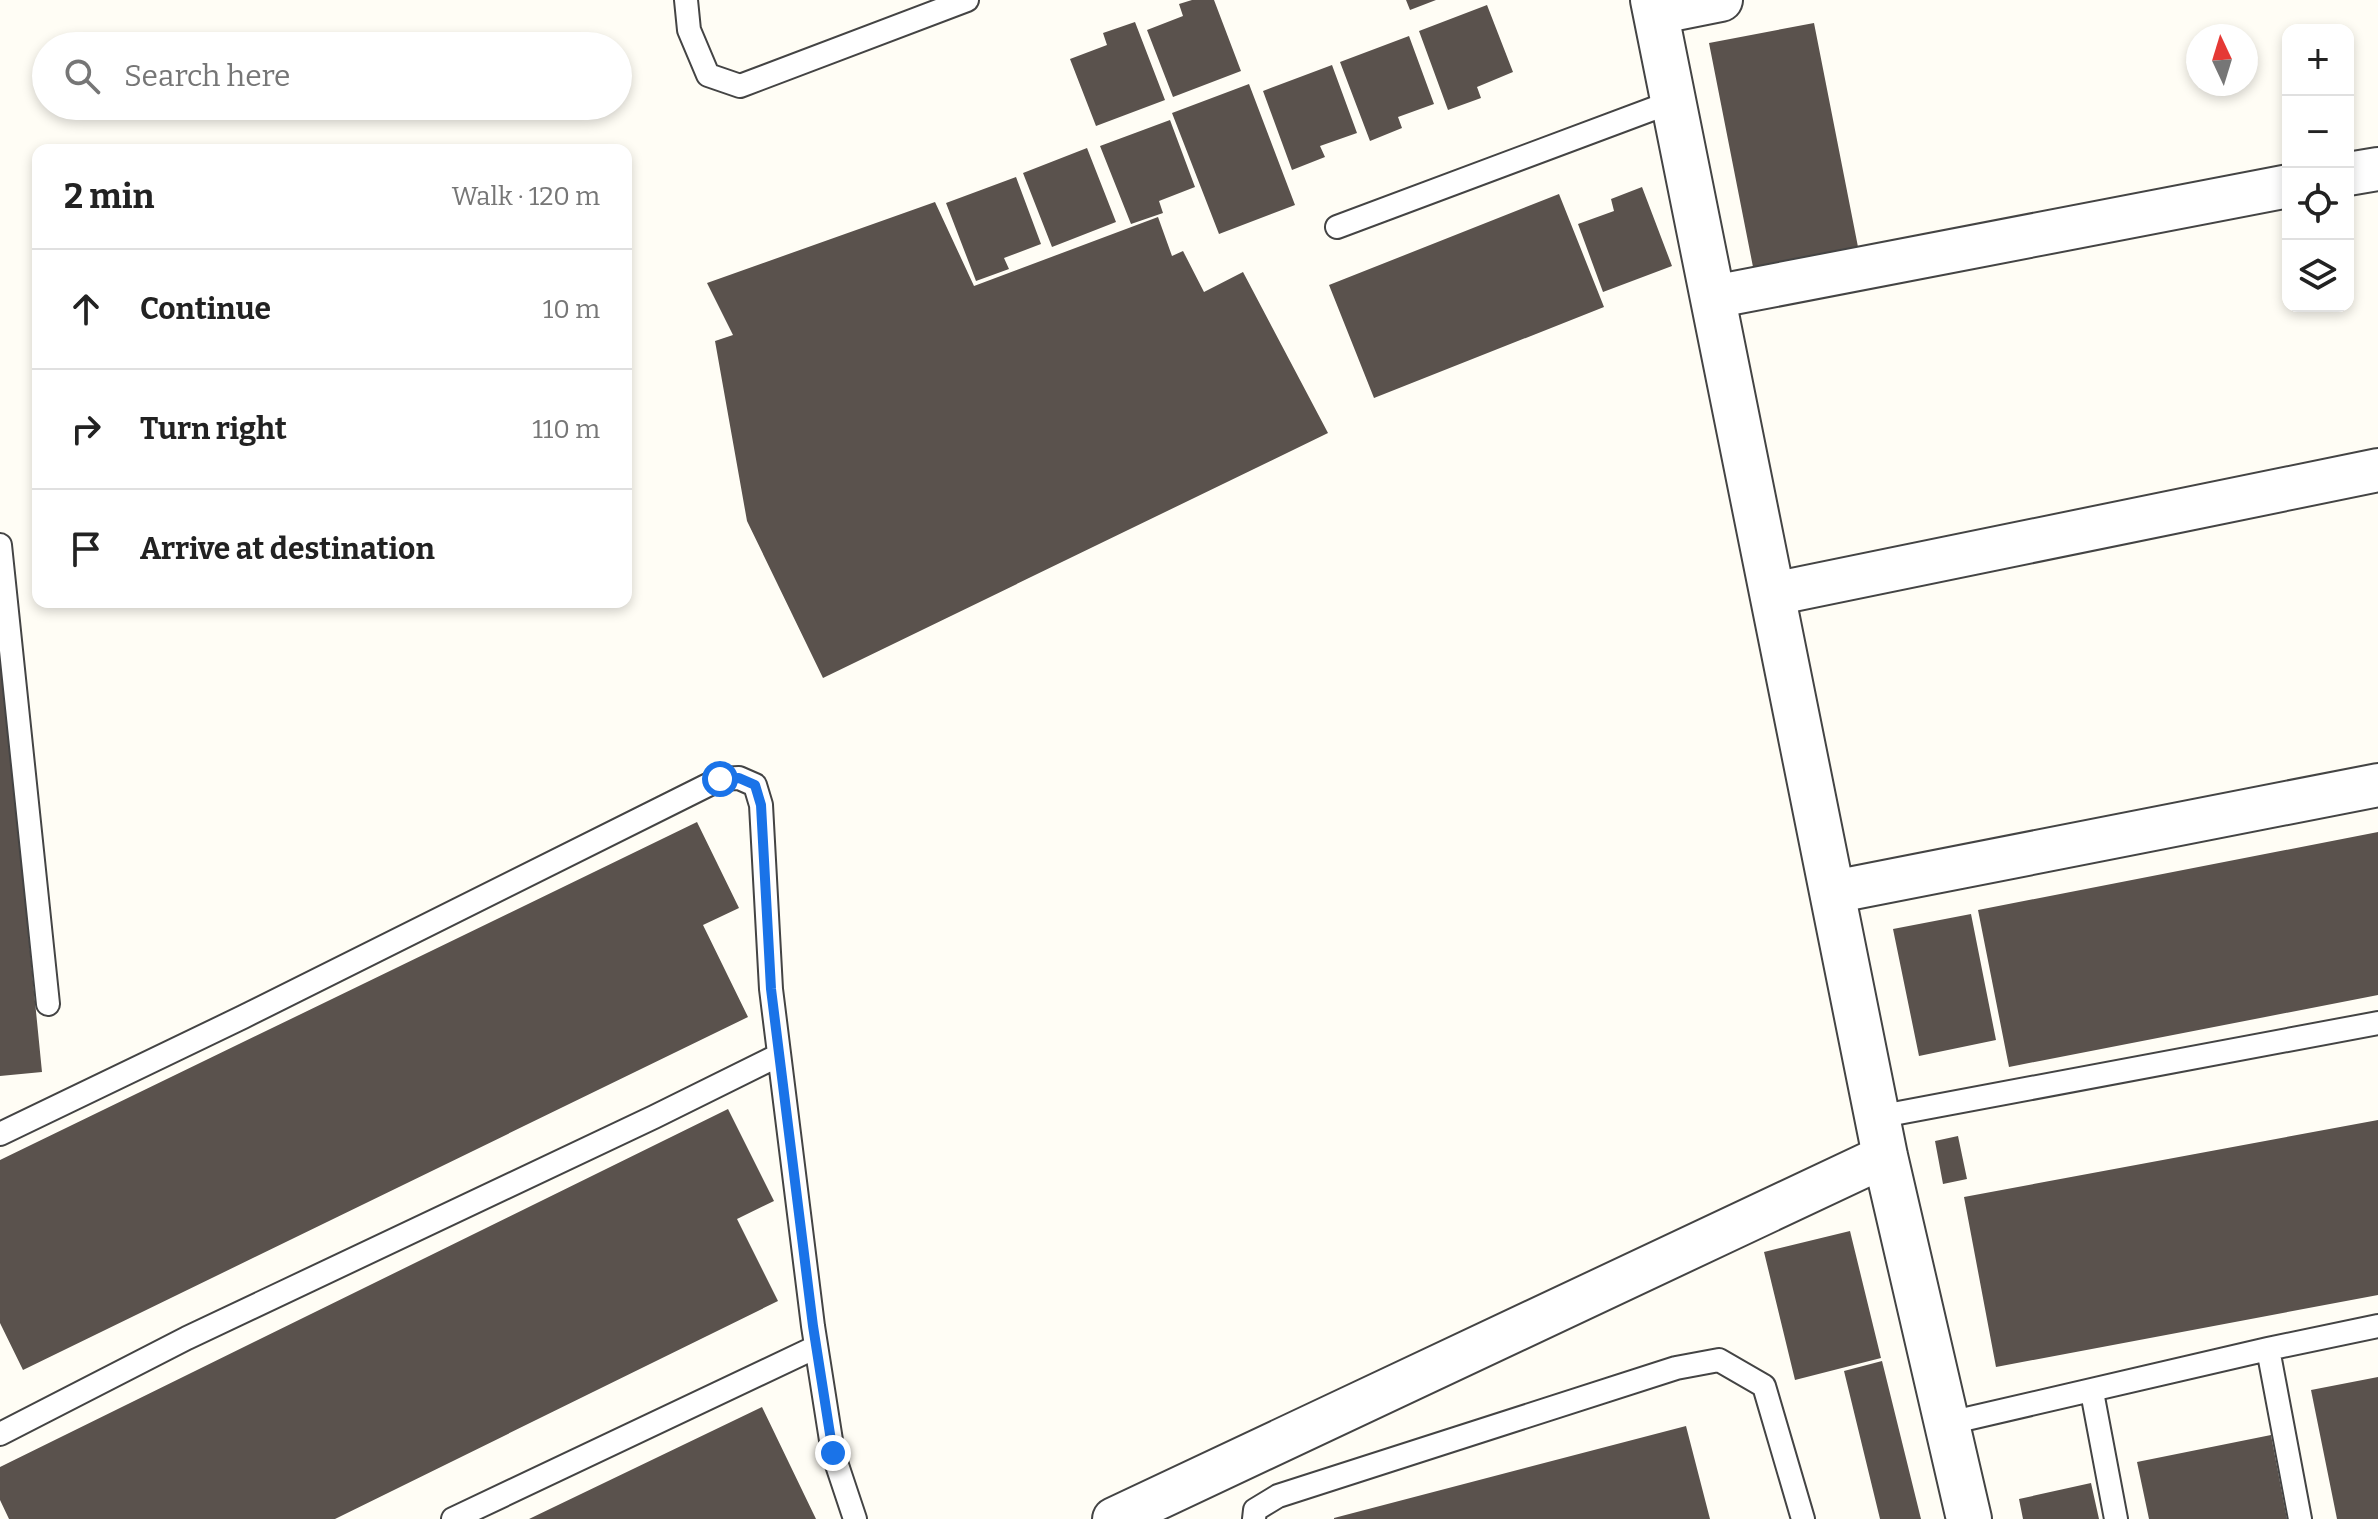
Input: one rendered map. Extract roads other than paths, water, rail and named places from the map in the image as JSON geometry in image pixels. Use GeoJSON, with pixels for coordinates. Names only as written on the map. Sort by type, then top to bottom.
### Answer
{"type":"FeatureCollection","features":[{"type":"Feature","properties":{"kind":"street"},"geometry":{"type":"LineString","coordinates":[[1721,0],[1655,6],[1881,1136],[1969,1519]]}},
{"type":"Feature","properties":{"kind":"street"},"geometry":{"type":"LineString","coordinates":[[2354,173],[2378,169]]}},
{"type":"Feature","properties":{"kind":"street"},"geometry":{"type":"LineString","coordinates":[[1713,297],[2282,187]]}},
{"type":"Feature","properties":{"kind":"street"},"geometry":{"type":"LineString","coordinates":[[1773,594],[2378,470]]}},
{"type":"Feature","properties":{"kind":"street"},"geometry":{"type":"LineString","coordinates":[[1833,892],[2378,785]]}},
{"type":"Feature","properties":{"kind":"street"},"geometry":{"type":"LineString","coordinates":[[1116,1518],[1881,1136]]}},
{"type":"Feature","properties":{"kind":"lane"},"geometry":{"type":"LineString","coordinates":[[686,0],[689,30],[708,75],[740,86],[967,0]]}},
{"type":"Feature","properties":{"kind":"lane"},"geometry":{"type":"LineString","coordinates":[[1337,227],[1674,101]]}},
{"type":"Feature","properties":{"kind":"lane"},"geometry":{"type":"LineString","coordinates":[[0,545],[48,1004]]}},
{"type":"Feature","properties":{"kind":"lane"},"geometry":{"type":"LineString","coordinates":[[0,1134],[243,1017],[720,779],[739,778],[755,785],[761,805],[771,989],[816,1347],[833,1453],[855,1519]]}},
{"type":"Feature","properties":{"kind":"lane"},"geometry":{"type":"LineString","coordinates":[[1881,1136],[2378,1023]]}},
{"type":"Feature","properties":{"kind":"lane"},"geometry":{"type":"LineString","coordinates":[[0,1434],[187,1338],[779,1055]]}},
{"type":"Feature","properties":{"kind":"lane"},"geometry":{"type":"LineString","coordinates":[[1949,1423],[2378,1326]]}},
{"type":"Feature","properties":{"kind":"lane"},"geometry":{"type":"LineString","coordinates":[[453,1519],[816,1347]]}},
{"type":"Feature","properties":{"kind":"lane"},"geometry":{"type":"LineString","coordinates":[[2268,1349],[2300,1519]]}},
{"type":"Feature","properties":{"kind":"lane"},"geometry":{"type":"LineString","coordinates":[[1254,1519],[1255,1510],[1278,1496],[1676,1368],[1719,1360],[1764,1386],[1803,1519]]}},
{"type":"Feature","properties":{"kind":"lane"},"geometry":{"type":"LineString","coordinates":[[2092,1392],[2116,1519]]}}]}
